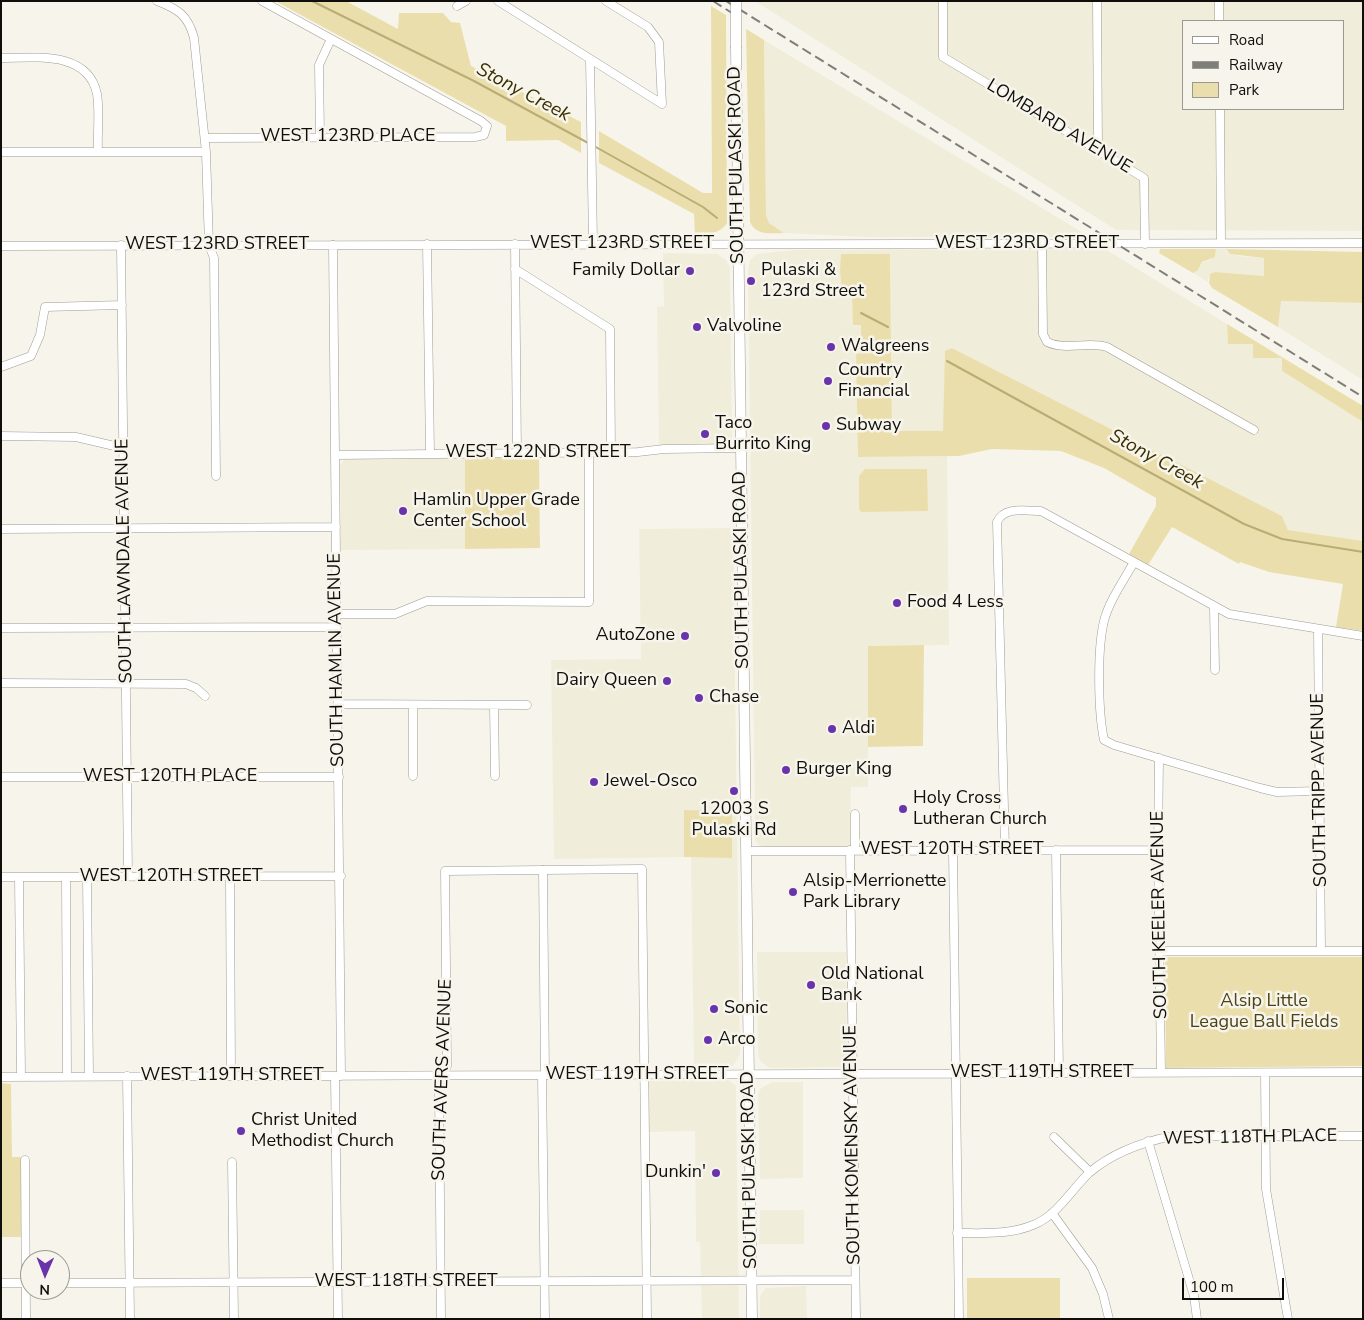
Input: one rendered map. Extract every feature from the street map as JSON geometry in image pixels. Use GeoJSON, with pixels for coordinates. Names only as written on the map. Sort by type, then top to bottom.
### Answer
{"type":"FeatureCollection","features":[{"type":"Feature","properties":{"kind":"main road","name":"SOUTH PULASKI ROAD"},"geometry":{"type":"LineString","coordinates":[[736,1],[752,1319]]}},
{"type":"Feature","properties":{"kind":"street"},"geometry":{"type":"LineString","coordinates":[[157,1],[176,8],[187,18],[194,38],[206,152],[209,245],[214,258],[216,476]]}},
{"type":"Feature","properties":{"kind":"street"},"geometry":{"type":"LineString","coordinates":[[262,1],[331,39],[319,65],[320,137]]}},
{"type":"Feature","properties":{"kind":"street"},"geometry":{"type":"LineString","coordinates":[[457,6],[466,1]]}},
{"type":"Feature","properties":{"kind":"street"},"geometry":{"type":"LineString","coordinates":[[498,1],[662,104],[660,50],[654,35],[640,22],[606,1]]}},
{"type":"Feature","properties":{"kind":"street","name":"LOMBARD AVENUE"},"geometry":{"type":"LineString","coordinates":[[943,1],[943,57],[1144,178],[1145,244]]}},
{"type":"Feature","properties":{"kind":"street"},"geometry":{"type":"LineString","coordinates":[[1097,1],[1098,149]]}},
{"type":"Feature","properties":{"kind":"street"},"geometry":{"type":"LineString","coordinates":[[1219,1],[1219,20]]}},
{"type":"Feature","properties":{"kind":"street","name":"WEST 123RD PLACE"},"geometry":{"type":"LineString","coordinates":[[204,138],[484,136],[487,126],[480,121],[331,39]]}},
{"type":"Feature","properties":{"kind":"street"},"geometry":{"type":"LineString","coordinates":[[1,58],[57,58],[70,62],[83,70],[91,79],[97,94],[98,152]]}},
{"type":"Feature","properties":{"kind":"street"},"geometry":{"type":"LineString","coordinates":[[590,60],[593,244]]}},
{"type":"Feature","properties":{"kind":"street"},"geometry":{"type":"LineString","coordinates":[[1220,110],[1221,243]]}},
{"type":"Feature","properties":{"kind":"street"},"geometry":{"type":"LineString","coordinates":[[1,152],[206,152]]}},
{"type":"Feature","properties":{"kind":"street"},"geometry":{"type":"LineString","coordinates":[[1042,243],[1043,334],[1047,342],[1058,345],[1097,345],[1107,347],[1254,430]]}},
{"type":"Feature","properties":{"kind":"street","name":"WEST 123RD STREET"},"geometry":{"type":"LineString","coordinates":[[1,246],[1363,243]]}},
{"type":"Feature","properties":{"kind":"street","name":"SOUTH HAMLIN AVENUE"},"geometry":{"type":"LineString","coordinates":[[333,244],[340,876],[338,1319]]}},
{"type":"Feature","properties":{"kind":"street"},"geometry":{"type":"LineString","coordinates":[[427,244],[430,454]]}},
{"type":"Feature","properties":{"kind":"street"},"geometry":{"type":"LineString","coordinates":[[515,244],[517,453]]}},
{"type":"Feature","properties":{"kind":"street","name":"SOUTH LAWNDALE AVENUE"},"geometry":{"type":"LineString","coordinates":[[121,245],[128,876]]}},
{"type":"Feature","properties":{"kind":"street"},"geometry":{"type":"LineString","coordinates":[[515,270],[610,329],[611,452]]}},
{"type":"Feature","properties":{"kind":"street"},"geometry":{"type":"LineString","coordinates":[[1,367],[31,356],[40,335],[45,307],[122,305]]}},
{"type":"Feature","properties":{"kind":"street"},"geometry":{"type":"LineString","coordinates":[[1,436],[76,437],[123,448]]}},
{"type":"Feature","properties":{"kind":"street","name":"WEST 122ND STREET"},"geometry":{"type":"LineString","coordinates":[[336,455],[611,452],[740,448]]}},
{"type":"Feature","properties":{"kind":"street"},"geometry":{"type":"LineString","coordinates":[[337,614],[395,614],[427,601],[589,602],[589,452]]}},
{"type":"Feature","properties":{"kind":"street"},"geometry":{"type":"LineString","coordinates":[[1004,850],[997,522],[1000,515],[1007,511],[1041,511],[1214,608],[1246,618],[1363,636]]}},
{"type":"Feature","properties":{"kind":"street"},"geometry":{"type":"LineString","coordinates":[[1,529],[336,527]]}},
{"type":"Feature","properties":{"kind":"street"},"geometry":{"type":"LineString","coordinates":[[1134,562],[1104,620],[1101,644],[1101,723],[1104,740],[1114,745],[1276,792],[1319,791]]}},
{"type":"Feature","properties":{"kind":"street"},"geometry":{"type":"LineString","coordinates":[[1214,608],[1215,670]]}},
{"type":"Feature","properties":{"kind":"street"},"geometry":{"type":"LineString","coordinates":[[1,628],[337,627]]}},
{"type":"Feature","properties":{"kind":"street","name":"SOUTH TRIPP AVENUE"},"geometry":{"type":"LineString","coordinates":[[1318,630],[1321,951]]}},
{"type":"Feature","properties":{"kind":"street"},"geometry":{"type":"LineString","coordinates":[[1,683],[186,684],[196,688],[205,696]]}},
{"type":"Feature","properties":{"kind":"street"},"geometry":{"type":"LineString","coordinates":[[338,704],[527,705]]}},
{"type":"Feature","properties":{"kind":"street"},"geometry":{"type":"LineString","coordinates":[[413,705],[413,776]]}},
{"type":"Feature","properties":{"kind":"street"},"geometry":{"type":"LineString","coordinates":[[494,705],[495,776]]}},
{"type":"Feature","properties":{"kind":"street","name":"SOUTH KEELER AVENUE"},"geometry":{"type":"LineString","coordinates":[[1159,758],[1158,850],[1161,1072]]}},
{"type":"Feature","properties":{"kind":"street","name":"WEST 120TH PLACE"},"geometry":{"type":"LineString","coordinates":[[1,777],[339,777]]}},
{"type":"Feature","properties":{"kind":"street","name":"SOUTH KOMENSKY AVENUE"},"geometry":{"type":"LineString","coordinates":[[855,814],[852,850],[852,1073],[856,1319]]}},
{"type":"Feature","properties":{"kind":"street"},"geometry":{"type":"LineString","coordinates":[[953,850],[959,1319]]}},
{"type":"Feature","properties":{"kind":"street"},"geometry":{"type":"LineString","coordinates":[[1056,850],[1059,1073]]}},
{"type":"Feature","properties":{"kind":"street","name":"WEST 120TH STREET"},"geometry":{"type":"LineString","coordinates":[[746,851],[1158,850]]}},
{"type":"Feature","properties":{"kind":"street"},"geometry":{"type":"LineString","coordinates":[[545,1319],[543,870],[642,868],[647,1319]]}},
{"type":"Feature","properties":{"kind":"street","name":"SOUTH AVERS AVENUE"},"geometry":{"type":"LineString","coordinates":[[441,1319],[439,1084],[447,1066],[445,871],[543,870]]}},
{"type":"Feature","properties":{"kind":"street"},"geometry":{"type":"LineString","coordinates":[[87,876],[89,1076]]}},
{"type":"Feature","properties":{"kind":"street"},"geometry":{"type":"LineString","coordinates":[[230,876],[231,1076]]}},
{"type":"Feature","properties":{"kind":"street","name":"WEST 120TH STREET"},"geometry":{"type":"LineString","coordinates":[[1,877],[340,876]]}},
{"type":"Feature","properties":{"kind":"street"},"geometry":{"type":"LineString","coordinates":[[20,877],[21,1077]]}},
{"type":"Feature","properties":{"kind":"street"},"geometry":{"type":"LineString","coordinates":[[66,878],[67,1076]]}},
{"type":"Feature","properties":{"kind":"street"},"geometry":{"type":"LineString","coordinates":[[1160,951],[1363,951]]}},
{"type":"Feature","properties":{"kind":"street"},"geometry":{"type":"LineString","coordinates":[[1265,1072],[1266,1189],[1288,1319]]}},
{"type":"Feature","properties":{"kind":"street","name":"WEST 119TH STREET"},"geometry":{"type":"LineString","coordinates":[[1,1077],[1363,1072]]}},
{"type":"Feature","properties":{"kind":"street"},"geometry":{"type":"LineString","coordinates":[[127,1076],[130,1319]]}},
{"type":"Feature","properties":{"kind":"street","name":"WEST 118TH PLACE"},"geometry":{"type":"LineString","coordinates":[[957,1233],[1011,1232],[1035,1225],[1052,1214],[1090,1172],[1120,1153],[1148,1141],[1172,1136],[1363,1136]]}},
{"type":"Feature","properties":{"kind":"street"},"geometry":{"type":"LineString","coordinates":[[1054,1137],[1090,1172]]}},
{"type":"Feature","properties":{"kind":"street"},"geometry":{"type":"LineString","coordinates":[[1148,1141],[1194,1296],[1197,1319]]}},
{"type":"Feature","properties":{"kind":"street"},"geometry":{"type":"LineString","coordinates":[[25,1160],[27,1250]]}},
{"type":"Feature","properties":{"kind":"street"},"geometry":{"type":"LineString","coordinates":[[232,1162],[234,1319]]}},
{"type":"Feature","properties":{"kind":"street"},"geometry":{"type":"LineString","coordinates":[[1052,1214],[1092,1268],[1103,1294],[1109,1319]]}},
{"type":"Feature","properties":{"kind":"street","name":"WEST 118TH STREET"},"geometry":{"type":"LineString","coordinates":[[70,1283],[855,1280]]}},
{"type":"Feature","properties":{"kind":"street"},"geometry":{"type":"LineString","coordinates":[[1,1283],[20,1283]]}},
{"type":"Feature","properties":{"kind":"street"},"geometry":{"type":"LineString","coordinates":[[26,1319],[27,1300]]}},
{"type":"Feature","properties":{"kind":"shaded area"},"geometry":{"type":"Polygon","coordinates":[[[755,1],[1363,1],[1363,231],[1116,230],[755,1]]]}},
{"type":"Feature","properties":{"kind":"shaded area"},"geometry":{"type":"Polygon","coordinates":[[[764,40],[1090,237],[866,237],[784,233],[769,223],[766,215],[764,40]]]}},
{"type":"Feature","properties":{"kind":"shaded area"},"geometry":{"type":"Polygon","coordinates":[[[1105,249],[1227,324],[1228,344],[1253,344],[1253,358],[1282,358],[1282,371],[1363,422],[1363,541],[1288,530],[1282,516],[952,348],[943,431],[892,431],[890,255],[842,254],[847,294],[852,298],[853,324],[861,325],[861,353],[856,354],[859,457],[947,456],[949,645],[868,646],[868,787],[851,787],[850,847],[764,847],[759,845],[755,841],[748,270],[750,260],[757,254],[794,250],[1105,249]]]}},
{"type":"Feature","properties":{"kind":"shaded area"},"geometry":{"type":"Polygon","coordinates":[[[1216,249],[1226,249],[1227,252],[1239,256],[1265,258],[1264,276],[1215,272],[1208,278],[1208,282],[1193,273],[1198,270],[1202,263],[1211,259],[1216,253],[1216,249]]]}},
{"type":"Feature","properties":{"kind":"shaded area"},"geometry":{"type":"Polygon","coordinates":[[[663,253],[717,254],[726,260],[730,267],[732,439],[728,444],[659,446],[657,307],[664,306],[663,253]]]}},
{"type":"Feature","properties":{"kind":"shaded area"},"geometry":{"type":"Polygon","coordinates":[[[1280,301],[1363,303],[1363,380],[1278,327],[1280,301]]]}},
{"type":"Feature","properties":{"kind":"shaded area","name":"Hamlin Upper Grade Center School"},"geometry":{"type":"Polygon","coordinates":[[[346,458],[465,458],[465,549],[341,550],[340,465],[346,458]]]}},
{"type":"Feature","properties":{"kind":"shaded area"},"geometry":{"type":"Polygon","coordinates":[[[733,528],[740,1054],[733,1066],[726,1068],[694,1068],[691,857],[554,859],[551,660],[641,659],[639,529],[733,528]]]}},
{"type":"Feature","properties":{"kind":"shaded area"},"geometry":{"type":"Polygon","coordinates":[[[757,952],[846,952],[847,1061],[845,1065],[841,1067],[770,1068],[761,1062],[758,1056],[757,952]]]}},
{"type":"Feature","properties":{"kind":"shaded area"},"geometry":{"type":"Polygon","coordinates":[[[729,1080],[736,1086],[739,1319],[702,1319],[700,1242],[696,1242],[695,1131],[648,1132],[647,1081],[729,1080]]]}},
{"type":"Feature","properties":{"kind":"shaded area"},"geometry":{"type":"Polygon","coordinates":[[[772,1082],[803,1082],[803,1178],[760,1179],[758,1094],[761,1088],[772,1082]]]}},
{"type":"Feature","properties":{"kind":"shaded area"},"geometry":{"type":"Polygon","coordinates":[[[760,1210],[804,1210],[804,1244],[759,1244],[760,1210]]]}},
{"type":"Feature","properties":{"kind":"shaded area"},"geometry":{"type":"Polygon","coordinates":[[[806,1286],[807,1319],[760,1319],[760,1296],[766,1288],[806,1286]]]}},
{"type":"Feature","properties":{"kind":"green space"},"geometry":{"type":"Polygon","coordinates":[[[275,1],[346,1],[398,29],[399,13],[443,13],[451,22],[460,23],[471,66],[581,122],[581,153],[558,140],[506,141],[506,126],[275,1]]]}},
{"type":"Feature","properties":{"kind":"green space"},"geometry":{"type":"Polygon","coordinates":[[[711,6],[726,15],[727,223],[717,231],[695,237],[694,214],[599,163],[599,131],[703,193],[712,193],[711,6]]]}},
{"type":"Feature","properties":{"kind":"green space"},"geometry":{"type":"Polygon","coordinates":[[[746,29],[764,40],[766,215],[769,223],[784,233],[760,232],[750,222],[746,29]]]}},
{"type":"Feature","properties":{"kind":"green space"},"geometry":{"type":"Polygon","coordinates":[[[1160,249],[1216,249],[1215,257],[1202,262],[1198,270],[1193,273],[1159,253],[1160,249]]]}},
{"type":"Feature","properties":{"kind":"green space"},"geometry":{"type":"Polygon","coordinates":[[[1226,249],[1363,252],[1363,303],[1281,301],[1278,327],[1212,288],[1209,283],[1210,274],[1215,272],[1264,276],[1264,258],[1230,254],[1226,249]]]}},
{"type":"Feature","properties":{"kind":"green space"},"geometry":{"type":"Polygon","coordinates":[[[841,254],[890,254],[892,431],[943,431],[945,351],[952,348],[1282,516],[1288,530],[1363,541],[1363,631],[1336,627],[1343,584],[1269,572],[1240,562],[1239,564],[1172,527],[1148,565],[1129,554],[1156,506],[1156,498],[1104,468],[1061,451],[992,449],[959,456],[858,457],[856,354],[861,353],[861,325],[853,325],[852,298],[842,290],[841,254]]]}},
{"type":"Feature","properties":{"kind":"green space"},"geometry":{"type":"Polygon","coordinates":[[[1227,324],[1363,406],[1363,422],[1282,371],[1282,358],[1253,358],[1253,344],[1228,344],[1227,324]]]}},
{"type":"Feature","properties":{"kind":"green space"},"geometry":{"type":"Polygon","coordinates":[[[539,457],[540,548],[465,549],[465,458],[539,457]]]}},
{"type":"Feature","properties":{"kind":"green space"},"geometry":{"type":"Polygon","coordinates":[[[865,469],[927,469],[928,511],[861,512],[859,509],[859,476],[865,469]]]}},
{"type":"Feature","properties":{"kind":"green space"},"geometry":{"type":"Polygon","coordinates":[[[924,645],[923,746],[868,747],[868,646],[924,645]]]}},
{"type":"Feature","properties":{"kind":"green space"},"geometry":{"type":"Polygon","coordinates":[[[684,810],[732,811],[732,858],[684,857],[684,810]]]}},
{"type":"Feature","properties":{"kind":"green space","name":"Alsip Little League Ball Fields"},"geometry":{"type":"Polygon","coordinates":[[[1165,957],[1363,957],[1363,1066],[1166,1068],[1165,957]]]}},
{"type":"Feature","properties":{"kind":"green space"},"geometry":{"type":"Polygon","coordinates":[[[1,1083],[11,1084],[12,1157],[21,1157],[21,1237],[1,1237],[1,1083]]]}},
{"type":"Feature","properties":{"kind":"green space"},"geometry":{"type":"Polygon","coordinates":[[[967,1278],[1060,1278],[1060,1319],[967,1319],[967,1278]]]}},
{"type":"Feature","properties":{"kind":"waterway","name":"Stony Creek"},"geometry":{"type":"LineString","coordinates":[[312,1],[474,81],[590,144]]}},
{"type":"Feature","properties":{"kind":"waterway","name":"Stony Creek"},"geometry":{"type":"LineString","coordinates":[[594,146],[703,207],[717,218]]}},
{"type":"Feature","properties":{"kind":"waterway","name":"Stony Creek"},"geometry":{"type":"LineString","coordinates":[[861,313],[888,327]]}},
{"type":"Feature","properties":{"kind":"waterway","name":"Stony Creek"},"geometry":{"type":"LineString","coordinates":[[947,361],[1244,524],[1282,539],[1363,552]]}},
{"type":"Feature","properties":{"kind":"railway"},"geometry":{"type":"LineString","coordinates":[[713,1],[732,13]]}},
{"type":"Feature","properties":{"kind":"railway"},"geometry":{"type":"LineString","coordinates":[[726,1],[1363,397]]}},
{"type":"Feature","properties":{"kind":"place","name":"Family Dollar"},"geometry":{"type":"Point","coordinates":[690,271]}},
{"type":"Feature","properties":{"kind":"place","name":"Pulaski & 123rd Street"},"geometry":{"type":"Point","coordinates":[751,281]}},
{"type":"Feature","properties":{"kind":"place","name":"Valvoline"},"geometry":{"type":"Point","coordinates":[697,327]}},
{"type":"Feature","properties":{"kind":"place","name":"Walgreens"},"geometry":{"type":"Point","coordinates":[831,347]}},
{"type":"Feature","properties":{"kind":"place","name":"Country Financial"},"geometry":{"type":"Point","coordinates":[828,381]}},
{"type":"Feature","properties":{"kind":"place","name":"Subway"},"geometry":{"type":"Point","coordinates":[826,426]}},
{"type":"Feature","properties":{"kind":"place","name":"Taco Burrito King"},"geometry":{"type":"Point","coordinates":[705,434]}},
{"type":"Feature","properties":{"kind":"place","name":"Hamlin Upper Grade Center School"},"geometry":{"type":"Point","coordinates":[403,511]}},
{"type":"Feature","properties":{"kind":"place","name":"Food 4 Less"},"geometry":{"type":"Point","coordinates":[897,603]}},
{"type":"Feature","properties":{"kind":"place","name":"AutoZone"},"geometry":{"type":"Point","coordinates":[685,636]}},
{"type":"Feature","properties":{"kind":"place","name":"Dairy Queen"},"geometry":{"type":"Point","coordinates":[667,681]}},
{"type":"Feature","properties":{"kind":"place","name":"Chase"},"geometry":{"type":"Point","coordinates":[699,698]}},
{"type":"Feature","properties":{"kind":"place","name":"Aldi"},"geometry":{"type":"Point","coordinates":[832,729]}},
{"type":"Feature","properties":{"kind":"place","name":"Burger King"},"geometry":{"type":"Point","coordinates":[786,770]}},
{"type":"Feature","properties":{"kind":"place","name":"Jewel-Osco"},"geometry":{"type":"Point","coordinates":[594,782]}},
{"type":"Feature","properties":{"kind":"place","name":"12003 S Pulaski Rd"},"geometry":{"type":"Point","coordinates":[734,791]}},
{"type":"Feature","properties":{"kind":"place","name":"Holy Cross Lutheran Church"},"geometry":{"type":"Point","coordinates":[903,809]}},
{"type":"Feature","properties":{"kind":"place","name":"Alsip-Merrionette Park Library"},"geometry":{"type":"Point","coordinates":[793,892]}},
{"type":"Feature","properties":{"kind":"place","name":"Old National Bank"},"geometry":{"type":"Point","coordinates":[811,985]}},
{"type":"Feature","properties":{"kind":"place","name":"Sonic"},"geometry":{"type":"Point","coordinates":[714,1009]}},
{"type":"Feature","properties":{"kind":"place","name":"Arco"},"geometry":{"type":"Point","coordinates":[708,1040]}},
{"type":"Feature","properties":{"kind":"place","name":"Christ United Methodist Church"},"geometry":{"type":"Point","coordinates":[241,1131]}},
{"type":"Feature","properties":{"kind":"place","name":"Dunkin'"},"geometry":{"type":"Point","coordinates":[716,1173]}}]}
